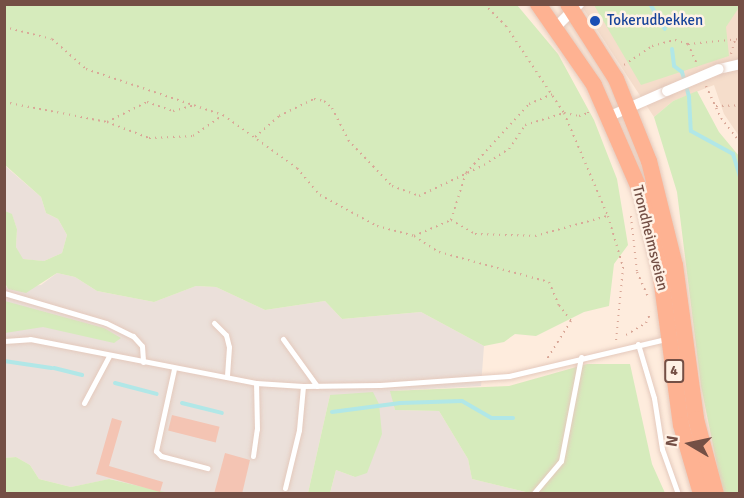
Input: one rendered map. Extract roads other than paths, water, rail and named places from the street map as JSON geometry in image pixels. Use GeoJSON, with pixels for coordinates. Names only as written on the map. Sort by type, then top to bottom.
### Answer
{"type":"FeatureCollection","features":[{"type":"Feature","properties":{"kind":"highway","name":"Trondheimsveien"},"geometry":{"type":"LineString","coordinates":[[538,4],[556,27],[610,116],[650,223],[716,494]]}},
{"type":"Feature","properties":{"kind":"highway","name":"Trondheimsveien"},"geometry":{"type":"LineString","coordinates":[[574,7],[606,61],[629,108],[657,188],[675,265],[681,425],[701,494]]}},
{"type":"Feature","properties":{"kind":"street"},"geometry":{"type":"LineString","coordinates":[[556,27],[574,7]]}},
{"type":"Feature","properties":{"kind":"street"},"geometry":{"type":"LineString","coordinates":[[610,116],[719,69],[740,64]]}},
{"type":"Feature","properties":{"kind":"lane"},"geometry":{"type":"LineString","coordinates":[[4,293],[106,323],[133,336],[141,346],[143,362]]}},
{"type":"Feature","properties":{"kind":"lane"},"geometry":{"type":"LineString","coordinates":[[214,323],[226,335],[229,348],[227,377]]}},
{"type":"Feature","properties":{"kind":"lane"},"geometry":{"type":"LineString","coordinates":[[4,341],[30,339],[109,357],[256,383],[317,386],[510,376],[617,348],[678,337]]}},
{"type":"Feature","properties":{"kind":"lane"},"geometry":{"type":"LineString","coordinates":[[283,339],[317,386]]}},
{"type":"Feature","properties":{"kind":"lane"},"geometry":{"type":"LineString","coordinates":[[638,344],[665,458],[678,494]]}},
{"type":"Feature","properties":{"kind":"lane"},"geometry":{"type":"LineString","coordinates":[[84,404],[109,357]]}},
{"type":"Feature","properties":{"kind":"lane"},"geometry":{"type":"LineString","coordinates":[[533,494],[561,460],[581,357]]}},
{"type":"Feature","properties":{"kind":"lane"},"geometry":{"type":"LineString","coordinates":[[174,369],[156,451],[160,456],[207,468]]}},
{"type":"Feature","properties":{"kind":"lane"},"geometry":{"type":"LineString","coordinates":[[253,456],[257,429],[256,383]]}},
{"type":"Feature","properties":{"kind":"lane"},"geometry":{"type":"LineString","coordinates":[[285,488],[299,430],[303,386]]}},
{"type":"Feature","properties":{"kind":"waterway","name":"Tokerudbekken"},"geometry":{"type":"LineString","coordinates":[[650,4],[665,29]]}},
{"type":"Feature","properties":{"kind":"waterway","name":"Tokerudbekken"},"geometry":{"type":"LineString","coordinates":[[672,49],[674,66],[682,72],[689,97],[691,131],[733,154],[740,177]]}},
{"type":"Feature","properties":{"kind":"waterway"},"geometry":{"type":"LineString","coordinates":[[4,361],[51,368]]}},
{"type":"Feature","properties":{"kind":"waterway"},"geometry":{"type":"LineString","coordinates":[[54,368],[82,375]]}},
{"type":"Feature","properties":{"kind":"waterway"},"geometry":{"type":"LineString","coordinates":[[115,383],[157,394]]}},
{"type":"Feature","properties":{"kind":"waterway"},"geometry":{"type":"LineString","coordinates":[[332,412],[400,403],[462,401],[492,418],[513,418]]}},
{"type":"Feature","properties":{"kind":"waterway"},"geometry":{"type":"LineString","coordinates":[[182,403],[222,413]]}},
{"type":"Feature","properties":{"kind":"place","name":"Tokerudbekken"},"geometry":{"type":"Point","coordinates":[595,21]}}]}
